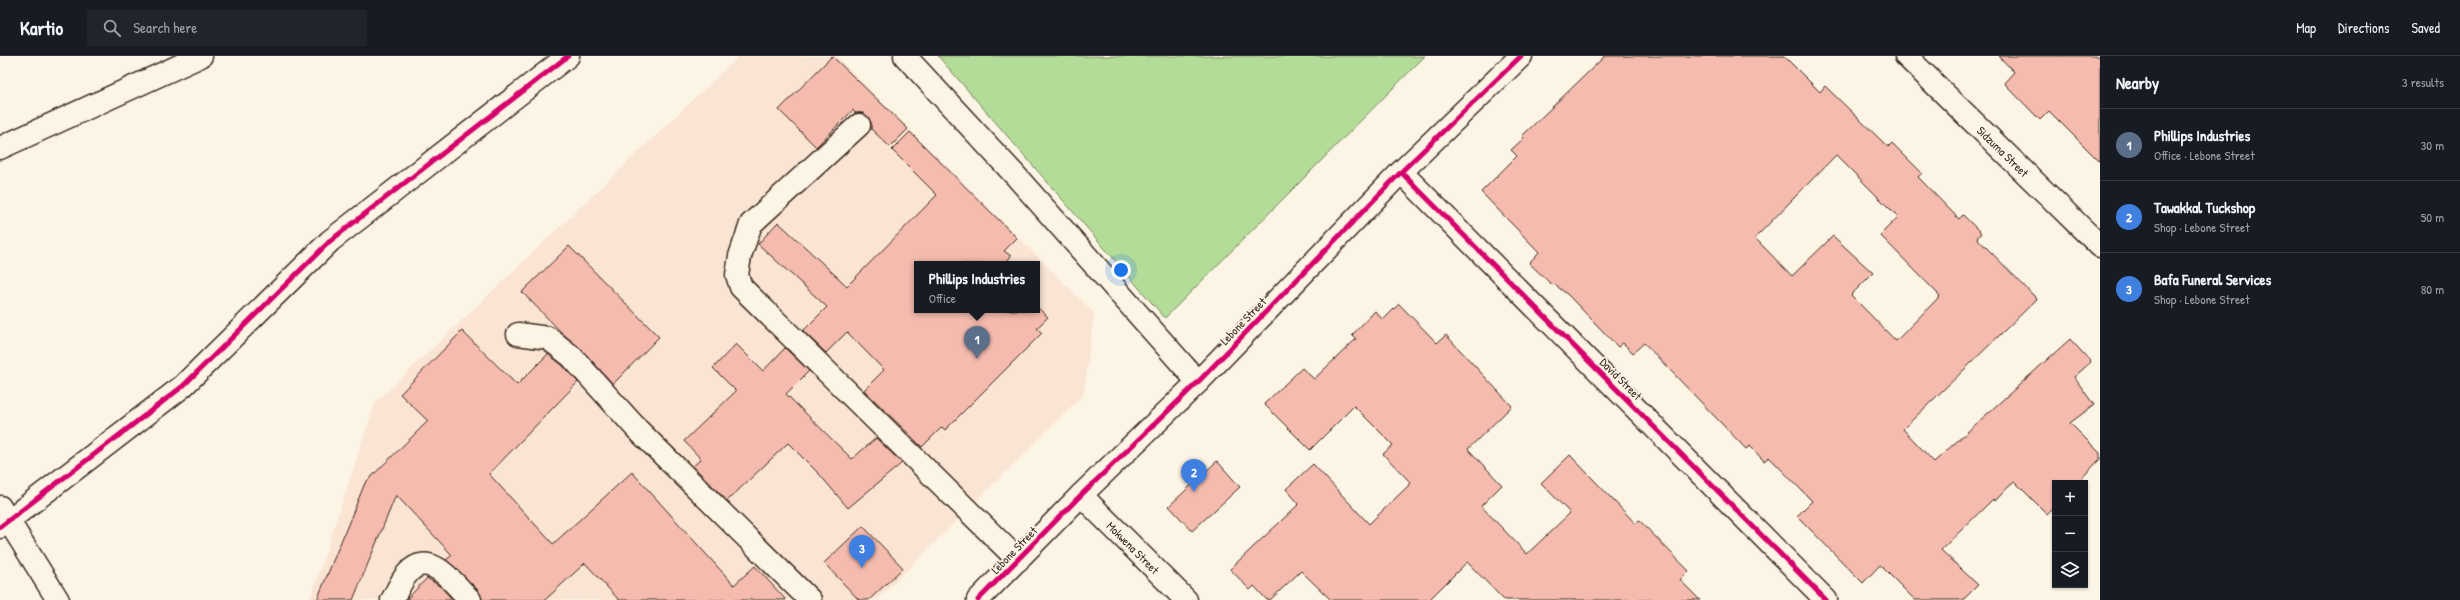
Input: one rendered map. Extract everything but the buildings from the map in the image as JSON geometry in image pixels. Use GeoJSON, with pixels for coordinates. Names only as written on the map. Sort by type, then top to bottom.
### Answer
{"type":"FeatureCollection","features":[{"type":"Feature","properties":{"kind":"street"},"geometry":{"type":"LineString","coordinates":[[0,148],[201,56]]}},
{"type":"Feature","properties":{"kind":"street"},"geometry":{"type":"LineString","coordinates":[[58,600],[3,518],[183,386],[330,241],[568,56]]}},
{"type":"Feature","properties":{"kind":"street"},"geometry":{"type":"LineString","coordinates":[[905,56],[1015,175],[1198,382]]}},
{"type":"Feature","properties":{"kind":"street","name":"Lebone Street"},"geometry":{"type":"LineString","coordinates":[[978,600],[1081,495],[1198,382],[1401,172],[1521,56]]}},
{"type":"Feature","properties":{"kind":"street","name":"Sidzuma Street"},"geometry":{"type":"LineString","coordinates":[[1906,56],[2100,246]]}},
{"type":"Feature","properties":{"kind":"street"},"geometry":{"type":"LineString","coordinates":[[859,125],[751,224],[740,256],[737,276],[741,287],[1018,560]]}},
{"type":"Feature","properties":{"kind":"street","name":"David Street"},"geometry":{"type":"LineString","coordinates":[[1401,172],[1826,600]]}},
{"type":"Feature","properties":{"kind":"street"},"geometry":{"type":"LineString","coordinates":[[518,334],[548,338],[570,356],[637,429],[810,600]]}},
{"type":"Feature","properties":{"kind":"street","name":"Mokwena Street"},"geometry":{"type":"LineString","coordinates":[[1081,495],[1186,600]]}},
{"type":"Feature","properties":{"kind":"street"},"geometry":{"type":"LineString","coordinates":[[392,600],[407,573],[416,566],[426,565],[435,566],[442,570],[470,600]]}},
{"type":"Feature","properties":{"kind":"shaded area"},"geometry":{"type":"Polygon","coordinates":[[[739,56],[836,56],[1094,313],[1084,394],[877,600],[310,600],[375,403],[739,56]]]}},
{"type":"Feature","properties":{"kind":"green space"},"geometry":{"type":"Polygon","coordinates":[[[938,56],[1425,56],[1165,318],[938,56]]]}},
{"type":"Feature","properties":{"kind":"cycle path"},"geometry":{"type":"LineString","coordinates":[[0,527],[183,386],[330,241],[568,56]]}},
{"type":"Feature","properties":{"kind":"cycle path"},"geometry":{"type":"LineString","coordinates":[[978,600],[1081,495],[1198,382],[1401,172],[1521,56]]}},
{"type":"Feature","properties":{"kind":"cycle path"},"geometry":{"type":"LineString","coordinates":[[1401,172],[1826,600]]}},
{"type":"Feature","properties":{"kind":"place","name":"Phillips Industries"},"geometry":{"type":"Point","coordinates":[977,359]}},
{"type":"Feature","properties":{"kind":"place","name":"Tawakkal Tuckshop"},"geometry":{"type":"Point","coordinates":[1194,492]}},
{"type":"Feature","properties":{"kind":"place","name":"Bafa Funeral Services"},"geometry":{"type":"Point","coordinates":[862,568]}}]}
